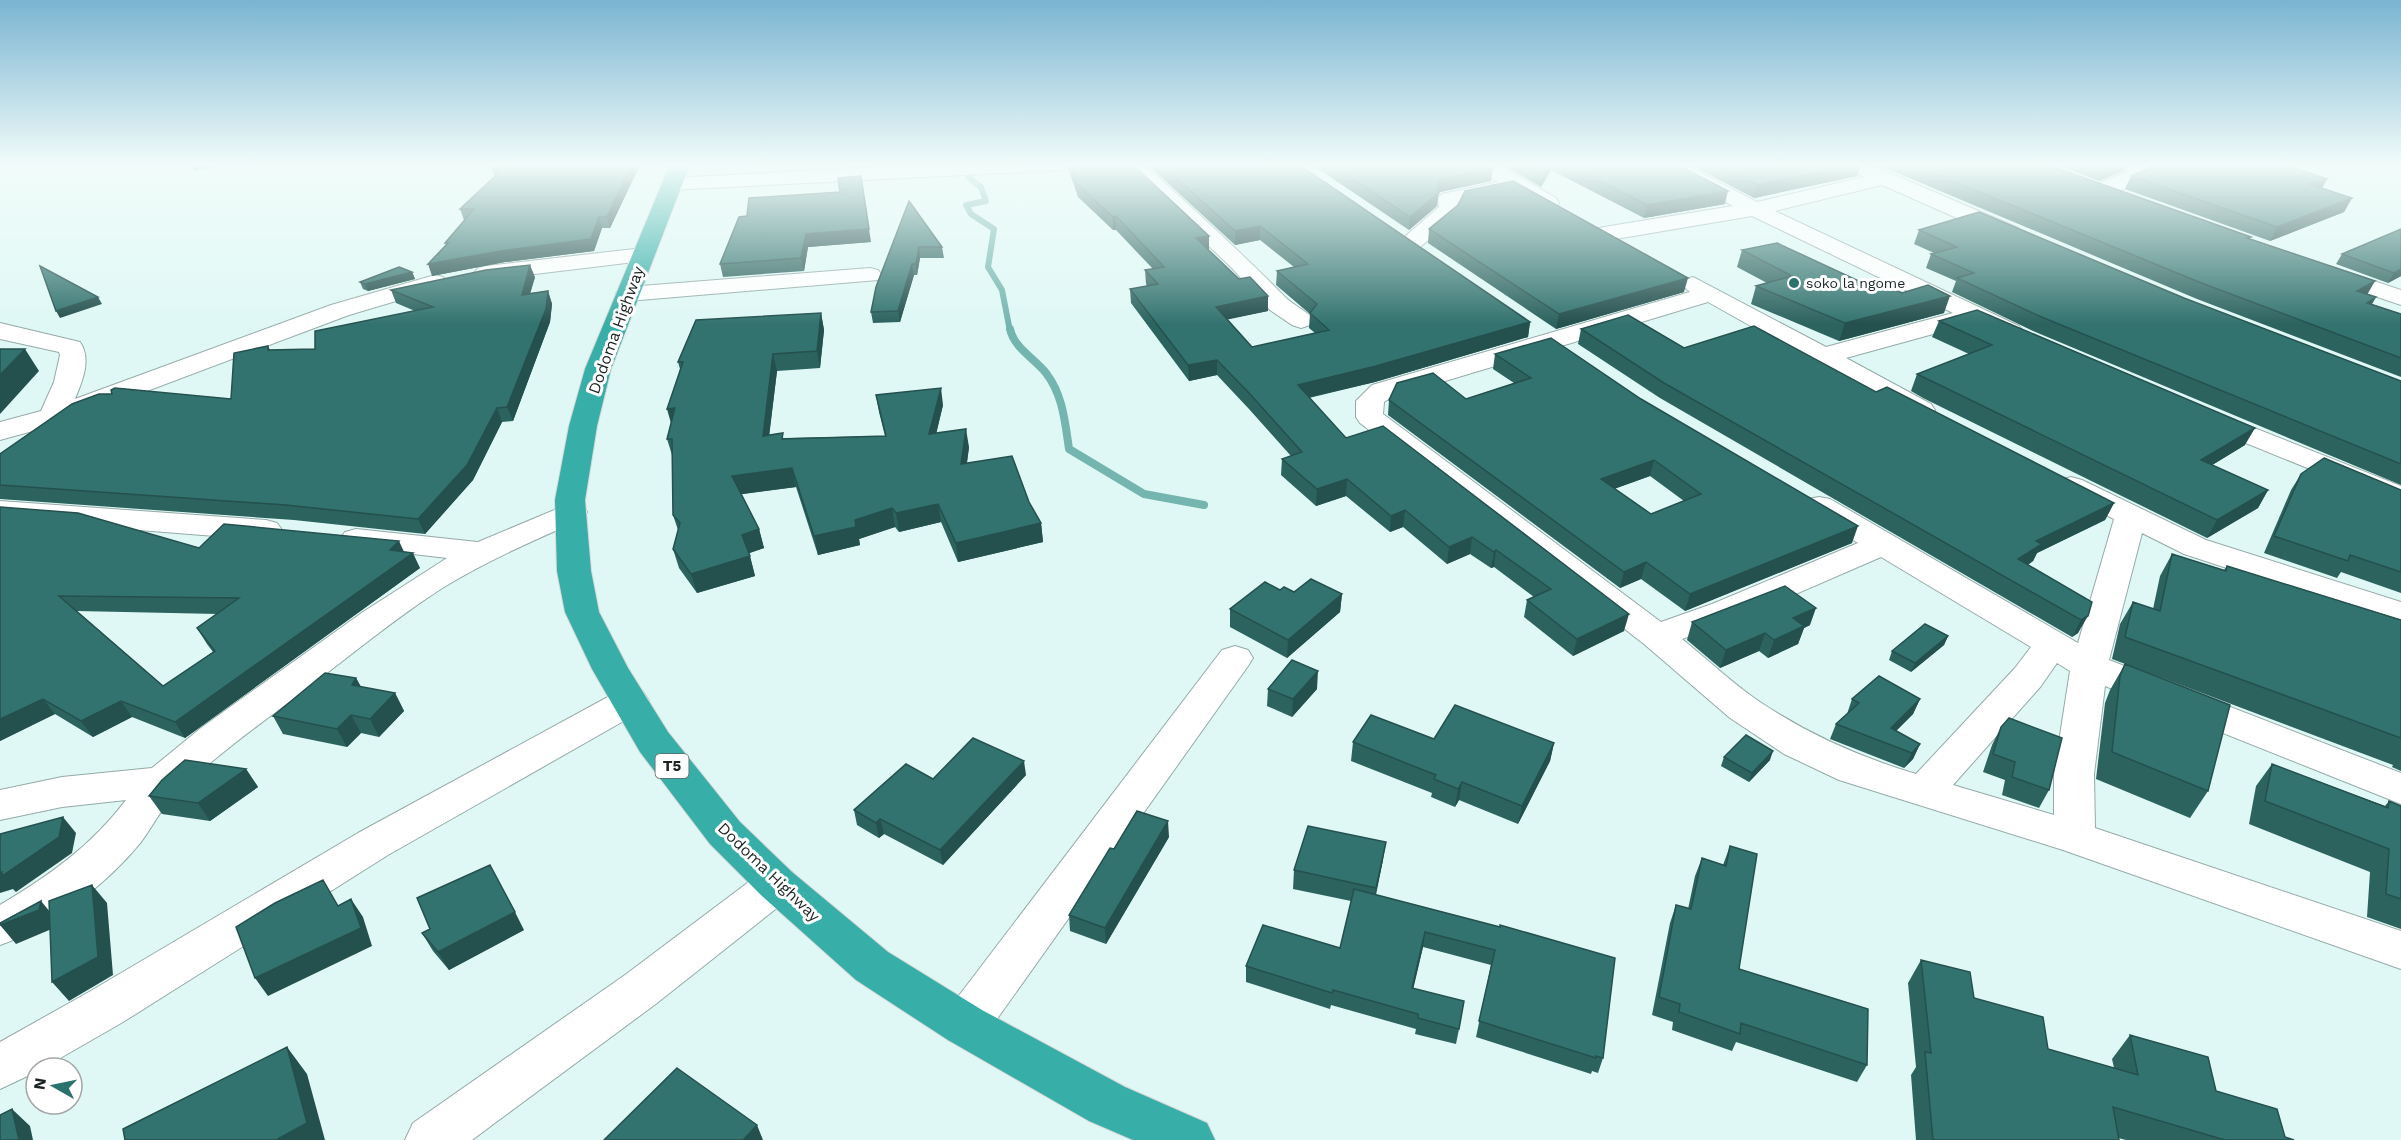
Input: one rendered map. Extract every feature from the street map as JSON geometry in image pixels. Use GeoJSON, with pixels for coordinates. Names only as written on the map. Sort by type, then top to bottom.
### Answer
{"type":"FeatureCollection","features":[{"type":"Feature","properties":{"kind":"highway","name":"Dodoma Highway"},"geometry":{"type":"LineString","coordinates":[[658,217],[598,369],[583,426],[570,500],[574,571],[582,612],[630,701],[654,742],[725,833],[777,884],[872,966],[965,1025],[1107,1104],[1189,1140]]}},
{"type":"Feature","properties":{"kind":"street"},"geometry":{"type":"LineString","coordinates":[[1190,217],[1232,255],[1279,305],[1300,320]]}},
{"type":"Feature","properties":{"kind":"street"},"geometry":{"type":"LineString","coordinates":[[1410,244],[1440,217]]}},
{"type":"Feature","properties":{"kind":"street"},"geometry":{"type":"LineString","coordinates":[[1573,217],[1643,256]]}},
{"type":"Feature","properties":{"kind":"street"},"geometry":{"type":"LineString","coordinates":[[1604,234],[1711,217]]}},
{"type":"Feature","properties":{"kind":"street"},"geometry":{"type":"LineString","coordinates":[[1771,217],[1837,251],[2028,339]]}},
{"type":"Feature","properties":{"kind":"street"},"geometry":{"type":"LineString","coordinates":[[1974,217],[2034,243]]}},
{"type":"Feature","properties":{"kind":"street"},"geometry":{"type":"LineString","coordinates":[[1383,225],[1435,261]]}},
{"type":"Feature","properties":{"kind":"street"},"geometry":{"type":"LineString","coordinates":[[0,430],[52,417],[340,310],[396,292],[501,270],[643,255]]}},
{"type":"Feature","properties":{"kind":"street"},"geometry":{"type":"LineString","coordinates":[[2305,264],[2401,298]]}},
{"type":"Feature","properties":{"kind":"street"},"geometry":{"type":"LineString","coordinates":[[1672,272],[1943,421]]}},
{"type":"Feature","properties":{"kind":"street"},"geometry":{"type":"LineString","coordinates":[[628,294],[870,275]]}},
{"type":"Feature","properties":{"kind":"street"},"geometry":{"type":"LineString","coordinates":[[1711,294],[1536,330],[1382,391],[1371,397],[1368,405],[1370,417],[1656,636],[1743,709],[1798,744],[1853,770],[2074,837],[2401,950]]}},
{"type":"Feature","properties":{"kind":"street"},"geometry":{"type":"LineString","coordinates":[[1822,356],[1975,315]]}},
{"type":"Feature","properties":{"kind":"street"},"geometry":{"type":"LineString","coordinates":[[1536,330],[1586,364]]}},
{"type":"Feature","properties":{"kind":"street"},"geometry":{"type":"LineString","coordinates":[[0,331],[70,347],[74,356],[64,393],[52,417]]}},
{"type":"Feature","properties":{"kind":"street"},"geometry":{"type":"LineString","coordinates":[[2189,409],[2401,497]]}},
{"type":"Feature","properties":{"kind":"street"},"geometry":{"type":"LineString","coordinates":[[2047,474],[2130,517],[2195,547],[2401,614]]}},
{"type":"Feature","properties":{"kind":"street"},"geometry":{"type":"LineString","coordinates":[[1796,492],[2089,666],[2401,789]]}},
{"type":"Feature","properties":{"kind":"street"},"geometry":{"type":"LineString","coordinates":[[0,510],[294,532]]}},
{"type":"Feature","properties":{"kind":"street"},"geometry":{"type":"LineString","coordinates":[[0,927],[60,891],[93,865],[124,832],[162,782],[215,738],[375,620],[431,581],[483,552],[571,512]]}},
{"type":"Feature","properties":{"kind":"street"},"geometry":{"type":"LineString","coordinates":[[2074,837],[2074,774],[2089,666],[2130,517]]}},
{"type":"Feature","properties":{"kind":"street"},"geometry":{"type":"LineString","coordinates":[[330,536],[483,552]]}},
{"type":"Feature","properties":{"kind":"street"},"geometry":{"type":"LineString","coordinates":[[1656,636],[1724,612],[1883,544]]}},
{"type":"Feature","properties":{"kind":"street"},"geometry":{"type":"LineString","coordinates":[[1923,792],[2028,676],[2052,644]]}},
{"type":"Feature","properties":{"kind":"street"},"geometry":{"type":"LineString","coordinates":[[965,1025],[1235,658]]}},
{"type":"Feature","properties":{"kind":"street"},"geometry":{"type":"LineString","coordinates":[[0,1067],[106,1007],[373,844],[630,701]]}},
{"type":"Feature","properties":{"kind":"street"},"geometry":{"type":"LineString","coordinates":[[0,805],[62,792],[162,782]]}},
{"type":"Feature","properties":{"kind":"street"},"geometry":{"type":"LineString","coordinates":[[431,1140],[641,989],[777,884]]}},
{"type":"Feature","properties":{"kind":"building"},"geometry":{"type":"Polygon","coordinates":[[[467,217],[599,217],[591,239],[428,264],[448,243],[445,243],[467,217]]]}},
{"type":"Feature","properties":{"kind":"building"},"geometry":{"type":"Polygon","coordinates":[[[739,217],[867,217],[869,229],[806,234],[801,258],[720,264],[739,217]]]}},
{"type":"Feature","properties":{"kind":"building"},"geometry":{"type":"Polygon","coordinates":[[[903,217],[921,217],[942,247],[919,247],[916,264],[912,264],[898,311],[871,312],[876,287],[903,217]]]}},
{"type":"Feature","properties":{"kind":"building"},"geometry":{"type":"Polygon","coordinates":[[[1117,217],[1189,217],[1209,236],[1196,238],[1239,279],[1250,277],[1268,296],[1216,307],[1252,347],[1329,330],[1310,313],[1317,304],[1277,271],[1308,264],[1260,226],[1235,231],[1220,217],[1376,217],[1530,322],[1376,366],[1298,385],[1346,438],[1383,426],[1629,614],[1577,639],[1527,600],[1551,589],[1496,550],[1494,552],[1472,537],[1449,547],[1405,510],[1391,516],[1347,479],[1317,489],[1282,459],[1302,452],[1250,394],[1217,360],[1188,365],[1130,289],[1158,284],[1145,270],[1164,267],[1117,217]]]}},
{"type":"Feature","properties":{"kind":"building"},"geometry":{"type":"Polygon","coordinates":[[[1443,217],[1578,217],[1688,278],[1559,314],[1429,229],[1443,217]]]}},
{"type":"Feature","properties":{"kind":"building"},"geometry":{"type":"Polygon","coordinates":[[[1962,217],[1991,217],[2184,298],[2401,381],[2401,464],[2039,316],[1957,278],[1974,273],[1931,254],[1957,247],[1919,230],[1962,217]]]}},
{"type":"Feature","properties":{"kind":"building"},"geometry":{"type":"Polygon","coordinates":[[[2041,217],[2195,217],[2251,237],[2247,238],[2375,281],[2357,291],[2376,297],[2367,303],[2401,314],[2401,358],[2204,284],[2041,217]]]}},
{"type":"Feature","properties":{"kind":"building"},"geometry":{"type":"Polygon","coordinates":[[[2249,217],[2302,217],[2277,227],[2249,217]]]}},
{"type":"Feature","properties":{"kind":"building"},"geometry":{"type":"Polygon","coordinates":[[[2401,229],[2401,269],[2394,273],[2342,254],[2401,229]]]}},
{"type":"Feature","properties":{"kind":"building"},"geometry":{"type":"Polygon","coordinates":[[[1777,243],[1863,283],[1873,280],[1902,293],[1928,285],[1950,296],[1845,323],[1756,286],[1792,276],[1742,250],[1777,243]]]}},
{"type":"Feature","properties":{"kind":"building"},"geometry":{"type":"Polygon","coordinates":[[[530,265],[522,295],[548,291],[546,309],[507,407],[497,408],[467,465],[418,519],[286,505],[0,485],[0,454],[72,404],[99,394],[112,394],[111,390],[115,388],[231,399],[234,353],[268,346],[268,350],[315,349],[315,331],[433,307],[391,290],[486,270],[530,265]]]}},
{"type":"Feature","properties":{"kind":"building"},"geometry":{"type":"Polygon","coordinates":[[[40,266],[98,297],[56,311],[40,266]]]}},
{"type":"Feature","properties":{"kind":"building"},"geometry":{"type":"Polygon","coordinates":[[[399,267],[412,272],[365,284],[360,282],[399,267]]]}},
{"type":"Feature","properties":{"kind":"building"},"geometry":{"type":"Polygon","coordinates":[[[1977,310],[2255,428],[2201,460],[2268,490],[2217,520],[1917,374],[1992,345],[1939,321],[1977,310]]]}},
{"type":"Feature","properties":{"kind":"building"},"geometry":{"type":"Polygon","coordinates":[[[821,313],[817,351],[773,354],[763,436],[783,433],[782,439],[886,436],[876,395],[941,388],[929,434],[966,429],[961,464],[1012,456],[1029,502],[1041,523],[956,543],[938,504],[896,513],[892,508],[855,520],[856,527],[814,536],[792,468],[732,476],[759,529],[742,535],[750,556],[691,574],[673,549],[680,523],[673,515],[672,439],[667,439],[675,408],[667,409],[683,362],[678,362],[696,320],[821,313]]]}},
{"type":"Feature","properties":{"kind":"building"},"geometry":{"type":"Polygon","coordinates":[[[1628,315],[1684,348],[1754,326],[1876,392],[1887,387],[2114,503],[2036,541],[2042,544],[2018,559],[2092,602],[2088,616],[2081,620],[1664,383],[1581,329],[1628,315]]]}},
{"type":"Feature","properties":{"kind":"building"},"geometry":{"type":"Polygon","coordinates":[[[1551,338],[1641,399],[1858,526],[1690,594],[1646,562],[1624,572],[1389,400],[1397,383],[1433,373],[1466,399],[1531,378],[1495,354],[1551,338]],[[1654,460],[1601,479],[1651,514],[1701,494],[1654,460]]]}},
{"type":"Feature","properties":{"kind":"building"},"geometry":{"type":"Polygon","coordinates":[[[0,349],[25,349],[0,375],[0,349]]]}},
{"type":"Feature","properties":{"kind":"building"},"geometry":{"type":"Polygon","coordinates":[[[2324,458],[2401,490],[2401,572],[2350,555],[2348,561],[2274,536],[2301,474],[2324,458]]]}},
{"type":"Feature","properties":{"kind":"building"},"geometry":{"type":"Polygon","coordinates":[[[0,507],[78,513],[199,548],[224,524],[399,541],[390,550],[413,553],[175,722],[121,701],[81,721],[43,699],[0,719],[0,507]],[[59,596],[163,686],[215,651],[197,628],[239,598],[59,596]]]}},
{"type":"Feature","properties":{"kind":"building"},"geometry":{"type":"Polygon","coordinates":[[[2172,554],[2226,571],[2227,566],[2401,620],[2401,738],[2125,637],[2133,602],[2160,611],[2172,554]]]}},
{"type":"Feature","properties":{"kind":"building"},"geometry":{"type":"Polygon","coordinates":[[[1311,579],[1342,594],[1288,640],[1230,609],[1265,582],[1280,590],[1284,587],[1294,592],[1311,579]]]}},
{"type":"Feature","properties":{"kind":"building"},"geometry":{"type":"Polygon","coordinates":[[[1785,586],[1816,608],[1793,618],[1804,626],[1774,640],[1765,633],[1726,650],[1692,622],[1785,586]]]}},
{"type":"Feature","properties":{"kind":"building"},"geometry":{"type":"Polygon","coordinates":[[[1925,624],[1948,636],[1915,663],[1892,651],[1925,624]]]}},
{"type":"Feature","properties":{"kind":"building"},"geometry":{"type":"Polygon","coordinates":[[[1292,660],[1318,671],[1293,699],[1268,689],[1292,660]]]}},
{"type":"Feature","properties":{"kind":"building"},"geometry":{"type":"Polygon","coordinates":[[[2125,664],[2230,705],[2208,791],[2112,752],[2120,676],[2125,664]]]}},
{"type":"Feature","properties":{"kind":"building"},"geometry":{"type":"Polygon","coordinates":[[[325,673],[356,678],[352,685],[395,693],[370,719],[351,715],[337,729],[273,716],[325,673]]]}},
{"type":"Feature","properties":{"kind":"building"},"geometry":{"type":"Polygon","coordinates":[[[1879,676],[1920,699],[1891,728],[1920,744],[1912,753],[1836,724],[1859,703],[1852,699],[1879,676]]]}},
{"type":"Feature","properties":{"kind":"building"},"geometry":{"type":"Polygon","coordinates":[[[1455,705],[1554,743],[1522,806],[1462,782],[1458,789],[1434,779],[1436,775],[1353,742],[1371,715],[1434,739],[1455,705]]]}},
{"type":"Feature","properties":{"kind":"building"},"geometry":{"type":"Polygon","coordinates":[[[2009,718],[2062,738],[2049,790],[2012,777],[2015,762],[1993,754],[2001,727],[2009,718]]]}},
{"type":"Feature","properties":{"kind":"building"},"geometry":{"type":"Polygon","coordinates":[[[1746,735],[1773,751],[1752,773],[1724,757],[1746,735]]]}},
{"type":"Feature","properties":{"kind":"building"},"geometry":{"type":"Polygon","coordinates":[[[973,738],[1024,761],[940,850],[880,819],[876,823],[854,810],[906,764],[933,779],[973,738]]]}},
{"type":"Feature","properties":{"kind":"building"},"geometry":{"type":"Polygon","coordinates":[[[185,760],[246,769],[198,803],[149,796],[162,780],[185,760]]]}},
{"type":"Feature","properties":{"kind":"building"},"geometry":{"type":"Polygon","coordinates":[[[2272,764],[2388,808],[2389,801],[2401,806],[2401,899],[2386,894],[2389,849],[2265,801],[2272,764]]]}},
{"type":"Feature","properties":{"kind":"building"},"geometry":{"type":"Polygon","coordinates":[[[1137,811],[1168,821],[1105,928],[1069,915],[1110,848],[1114,849],[1137,811]]]}},
{"type":"Feature","properties":{"kind":"building"},"geometry":{"type":"Polygon","coordinates":[[[63,817],[59,837],[2,876],[2,872],[0,873],[0,834],[63,817]]]}},
{"type":"Feature","properties":{"kind":"building"},"geometry":{"type":"Polygon","coordinates":[[[1308,826],[1386,842],[1376,888],[1294,870],[1308,826]]]}},
{"type":"Feature","properties":{"kind":"building"},"geometry":{"type":"Polygon","coordinates":[[[1730,846],[1757,854],[1739,969],[1868,1009],[1867,1065],[1741,1023],[1740,1034],[1679,1012],[1680,1004],[1659,997],[1676,905],[1691,909],[1702,858],[1726,866],[1730,846]]]}},
{"type":"Feature","properties":{"kind":"building"},"geometry":{"type":"Polygon","coordinates":[[[490,865],[515,912],[438,952],[422,933],[430,929],[417,898],[490,865]]]}},
{"type":"Feature","properties":{"kind":"building"},"geometry":{"type":"Polygon","coordinates":[[[323,880],[338,906],[351,899],[361,928],[255,978],[236,927],[275,903],[323,880]]]}},
{"type":"Feature","properties":{"kind":"building"},"geometry":{"type":"Polygon","coordinates":[[[92,885],[98,957],[52,982],[49,901],[92,885]]]}},
{"type":"Feature","properties":{"kind":"building"},"geometry":{"type":"Polygon","coordinates":[[[1354,889],[1500,927],[1500,925],[1615,958],[1603,1058],[1596,1056],[1596,1058],[1479,1021],[1495,950],[1425,932],[1412,988],[1464,1001],[1459,1029],[1418,1018],[1418,1014],[1333,990],[1332,993],[1246,966],[1263,925],[1340,948],[1354,889]]]}},
{"type":"Feature","properties":{"kind":"building"},"geometry":{"type":"Polygon","coordinates":[[[41,901],[39,910],[0,925],[0,923],[41,901]]]}},
{"type":"Feature","properties":{"kind":"building"},"geometry":{"type":"Polygon","coordinates":[[[1921,960],[1970,972],[1974,998],[2043,1017],[2048,1049],[2138,1075],[2130,1035],[2208,1057],[2216,1091],[2277,1109],[2285,1137],[2294,1140],[2225,1140],[2113,1107],[2119,1140],[1933,1140],[1925,1052],[1931,1053],[1921,960]]]}},
{"type":"Feature","properties":{"kind":"building"},"geometry":{"type":"Polygon","coordinates":[[[287,1047],[307,1123],[276,1140],[125,1140],[123,1129],[287,1047]]]}},
{"type":"Feature","properties":{"kind":"building"},"geometry":{"type":"Polygon","coordinates":[[[677,1068],[757,1125],[743,1140],[604,1140],[677,1068]]]}},
{"type":"Feature","properties":{"kind":"building"},"geometry":{"type":"Polygon","coordinates":[[[12,1109],[19,1140],[0,1140],[0,1115],[12,1109]]]}},
{"type":"Feature","properties":{"kind":"waterway"},"geometry":{"type":"LineString","coordinates":[[976,217],[994,229],[988,267],[1002,290],[1010,331]]}},
{"type":"Feature","properties":{"kind":"waterway"},"geometry":{"type":"LineString","coordinates":[[1010,329],[1016,342],[1052,381],[1062,409],[1069,449],[1144,494],[1204,505]]}},
{"type":"Feature","properties":{"kind":"place","name":"soko la ngome"},"geometry":{"type":"Point","coordinates":[1794,283]}}]}
